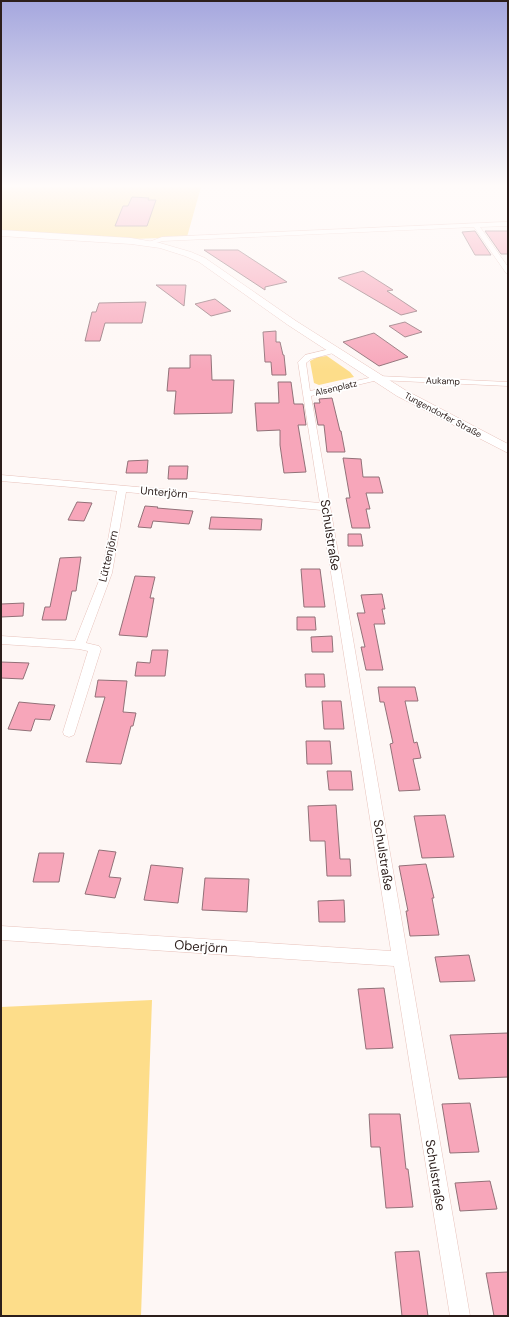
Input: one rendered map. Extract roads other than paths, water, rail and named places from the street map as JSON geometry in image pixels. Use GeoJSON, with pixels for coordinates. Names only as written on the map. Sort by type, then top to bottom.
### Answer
{"type":"FeatureCollection","features":[{"type":"Feature","properties":{"kind":"main road","name":"Alsenplatz"},"geometry":{"type":"LineString","coordinates":[[171,248],[202,260],[292,323],[378,378]]}},
{"type":"Feature","properties":{"kind":"main road","name":"Tungendorfer Straße"},"geometry":{"type":"LineString","coordinates":[[378,378],[429,408],[508,449]]}},
{"type":"Feature","properties":{"kind":"street"},"geometry":{"type":"LineString","coordinates":[[492,248],[508,272]]}},
{"type":"Feature","properties":{"kind":"street","name":"Alsenplatz"},"geometry":{"type":"LineString","coordinates":[[334,350],[308,356],[302,362],[307,394],[378,378]]}},
{"type":"Feature","properties":{"kind":"street","name":"Aukamp"},"geometry":{"type":"LineString","coordinates":[[378,378],[508,384]]}},
{"type":"Feature","properties":{"kind":"street","name":"Schulstraße"},"geometry":{"type":"LineString","coordinates":[[307,394],[460,1316]]}},
{"type":"Feature","properties":{"kind":"street","name":"Unterjörn"},"geometry":{"type":"LineString","coordinates":[[1,478],[326,507]]}},
{"type":"Feature","properties":{"kind":"street","name":"Lüttenjörn"},"geometry":{"type":"LineString","coordinates":[[78,645],[107,573],[122,488]]}},
{"type":"Feature","properties":{"kind":"street"},"geometry":{"type":"LineString","coordinates":[[1,640],[78,645],[95,649],[69,732]]}},
{"type":"Feature","properties":{"kind":"street","name":"Oberjörn"},"geometry":{"type":"LineString","coordinates":[[1,933],[401,959]]}}]}
